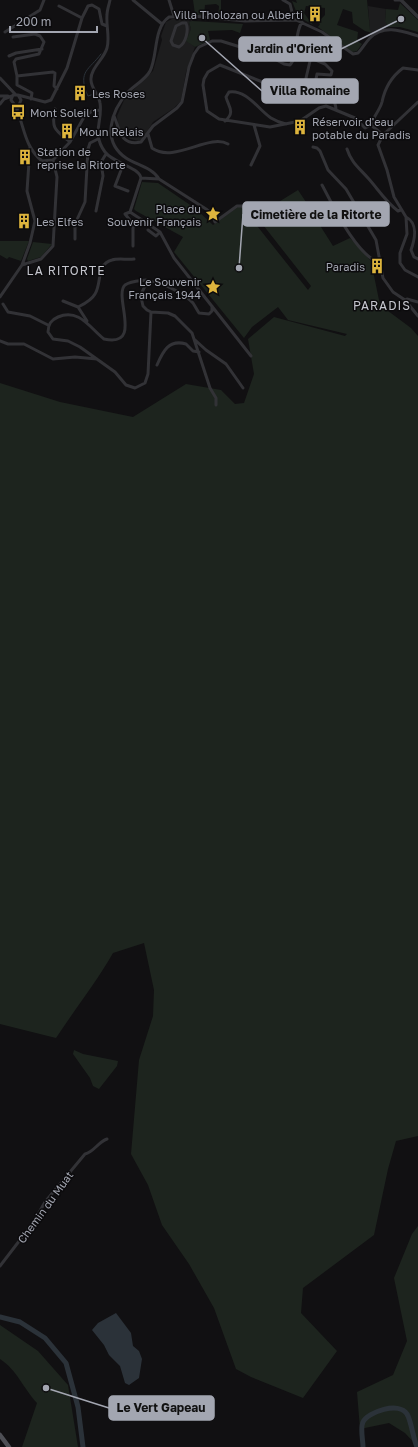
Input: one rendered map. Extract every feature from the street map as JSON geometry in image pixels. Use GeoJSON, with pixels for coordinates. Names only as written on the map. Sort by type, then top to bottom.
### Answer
{"type":"FeatureCollection","features":[{"type":"Feature","properties":{"kind":"main road"},"geometry":{"type":"LineString","coordinates":[[0,1435],[9,1447]]}},
{"type":"Feature","properties":{"kind":"street"},"geometry":{"type":"LineString","coordinates":[[5,32],[40,10],[44,0]]}},
{"type":"Feature","properties":{"kind":"street"},"geometry":{"type":"LineString","coordinates":[[110,0],[107,12],[107,49],[91,78],[91,84],[100,101],[97,124],[98,140],[106,154],[113,161],[136,170],[140,178],[130,212],[125,214],[133,224],[133,246]]}},
{"type":"Feature","properties":{"kind":"street"},"geometry":{"type":"LineString","coordinates":[[132,0],[162,24]]}},
{"type":"Feature","properties":{"kind":"street"},"geometry":{"type":"LineString","coordinates":[[169,0],[174,16]]}},
{"type":"Feature","properties":{"kind":"street"},"geometry":{"type":"LineString","coordinates":[[283,0],[290,4],[294,20]]}},
{"type":"Feature","properties":{"kind":"street"},"geometry":{"type":"LineString","coordinates":[[395,0],[401,0],[418,16]]}},
{"type":"Feature","properties":{"kind":"street"},"geometry":{"type":"LineString","coordinates":[[59,6],[82,18]]}},
{"type":"Feature","properties":{"kind":"street"},"geometry":{"type":"LineString","coordinates":[[0,96],[15,96],[47,102],[52,99],[73,53],[82,18],[88,6],[95,6],[100,11],[102,24],[107,26]]}},
{"type":"Feature","properties":{"kind":"street"},"geometry":{"type":"LineString","coordinates":[[256,223],[242,206],[237,206],[215,222],[212,214],[206,209],[159,179],[152,172],[123,156],[114,146],[110,131],[114,116],[124,97],[150,71],[162,24],[167,19],[174,16],[246,21],[294,20],[302,22],[351,53],[356,54],[370,38],[384,31],[401,30],[418,36]]}},
{"type":"Feature","properties":{"kind":"street"},"geometry":{"type":"LineString","coordinates":[[114,116],[118,132],[126,139],[138,143],[144,140],[152,126],[174,110],[182,102],[190,64],[199,47],[212,42],[221,41],[269,56],[284,64],[290,65],[293,60],[297,37],[302,22]]}},
{"type":"Feature","properties":{"kind":"street"},"geometry":{"type":"LineString","coordinates":[[186,23],[188,31],[182,45],[179,47],[173,45],[171,41],[176,26],[186,23]]}},
{"type":"Feature","properties":{"kind":"street"},"geometry":{"type":"LineString","coordinates":[[13,37],[35,34],[40,36],[44,42],[39,54],[16,58],[14,62],[18,85],[32,93],[30,99]]}},
{"type":"Feature","properties":{"kind":"street"},"geometry":{"type":"LineString","coordinates":[[294,98],[303,91],[311,58],[319,38],[324,38],[331,42],[334,41]]}},
{"type":"Feature","properties":{"kind":"street"},"geometry":{"type":"LineString","coordinates":[[9,56],[16,53],[42,49]]}},
{"type":"Feature","properties":{"kind":"street"},"geometry":{"type":"LineString","coordinates":[[311,58],[325,64],[333,74],[317,74],[315,84],[331,97],[336,104],[336,110]]}},
{"type":"Feature","properties":{"kind":"street"},"geometry":{"type":"LineString","coordinates":[[318,87],[304,99],[296,101],[294,98],[283,98],[266,83],[225,66],[217,66],[208,72],[204,78],[205,101],[210,114],[225,121],[270,127],[304,119],[321,106],[326,106],[355,118],[365,128],[371,125],[382,102],[382,96],[393,77],[403,68],[418,70]]}},
{"type":"Feature","properties":{"kind":"street"},"geometry":{"type":"LineString","coordinates":[[17,76],[53,72],[56,73],[54,86],[57,89]]}},
{"type":"Feature","properties":{"kind":"street"},"geometry":{"type":"LineString","coordinates":[[0,78],[20,102]]}},
{"type":"Feature","properties":{"kind":"street"},"geometry":{"type":"LineString","coordinates":[[225,121],[232,111],[226,97],[229,92],[232,92],[245,96],[270,118],[287,124]]}},
{"type":"Feature","properties":{"kind":"street"},"geometry":{"type":"LineString","coordinates":[[15,96],[13,102],[17,110],[24,136],[30,147],[42,161],[53,160],[70,142],[84,117],[92,111],[100,110]]}},
{"type":"Feature","properties":{"kind":"street"},"geometry":{"type":"LineString","coordinates":[[1,103],[6,98],[15,96]]}},
{"type":"Feature","properties":{"kind":"street"},"geometry":{"type":"LineString","coordinates":[[1,103],[20,102],[26,98]]}},
{"type":"Feature","properties":{"kind":"street"},"geometry":{"type":"LineString","coordinates":[[17,110],[20,102]]}},
{"type":"Feature","properties":{"kind":"street"},"geometry":{"type":"LineString","coordinates":[[418,102],[378,141],[378,148],[388,170],[394,197],[406,217],[412,220],[415,226],[416,236],[411,250],[414,257],[418,259]]}},
{"type":"Feature","properties":{"kind":"street"},"geometry":{"type":"LineString","coordinates":[[55,109],[52,122],[54,128],[70,142]]}},
{"type":"Feature","properties":{"kind":"street"},"geometry":{"type":"LineString","coordinates":[[251,165],[260,146],[254,125]]}},
{"type":"Feature","properties":{"kind":"street"},"geometry":{"type":"LineString","coordinates":[[371,125],[383,135]]}},
{"type":"Feature","properties":{"kind":"street"},"geometry":{"type":"LineString","coordinates":[[148,134],[152,148],[164,154],[211,143],[224,142],[228,144]]}},
{"type":"Feature","properties":{"kind":"street"},"geometry":{"type":"LineString","coordinates":[[75,238],[75,224],[85,202],[88,149],[90,143],[98,140]]}},
{"type":"Feature","properties":{"kind":"street"},"geometry":{"type":"LineString","coordinates":[[0,297],[22,265],[30,243],[35,221],[27,191],[30,147]]}},
{"type":"Feature","properties":{"kind":"street"},"geometry":{"type":"LineString","coordinates":[[313,147],[320,151],[328,170],[346,189],[363,217],[378,245],[379,263],[383,278],[387,285],[392,292],[405,300],[418,316]]}},
{"type":"Feature","properties":{"kind":"street"},"geometry":{"type":"LineString","coordinates":[[347,149],[355,165],[386,200],[398,211],[401,210]]}},
{"type":"Feature","properties":{"kind":"street"},"geometry":{"type":"LineString","coordinates":[[96,211],[103,176],[101,162],[106,154]]}},
{"type":"Feature","properties":{"kind":"street"},"geometry":{"type":"LineString","coordinates":[[29,157],[36,155]]}},
{"type":"Feature","properties":{"kind":"street"},"geometry":{"type":"LineString","coordinates":[[22,265],[41,259],[53,246],[57,177],[53,160]]}},
{"type":"Feature","properties":{"kind":"street"},"geometry":{"type":"LineString","coordinates":[[123,165],[115,186],[128,192]]}},
{"type":"Feature","properties":{"kind":"street"},"geometry":{"type":"LineString","coordinates":[[140,178],[159,179]]}},
{"type":"Feature","properties":{"kind":"street"},"geometry":{"type":"LineString","coordinates":[[322,185],[357,243],[369,256],[379,263]]}},
{"type":"Feature","properties":{"kind":"street"},"geometry":{"type":"LineString","coordinates":[[130,212],[160,232],[174,258],[251,356]]}},
{"type":"Feature","properties":{"kind":"street"},"geometry":{"type":"LineString","coordinates":[[406,217],[407,234],[400,253],[400,263],[405,270],[418,277]]}},
{"type":"Feature","properties":{"kind":"street"},"geometry":{"type":"LineString","coordinates":[[148,230],[156,236],[160,232]]}},
{"type":"Feature","properties":{"kind":"street"},"geometry":{"type":"LineString","coordinates":[[78,307],[92,299],[96,292],[102,268],[105,264],[112,260],[134,259]]}},
{"type":"Feature","properties":{"kind":"street"},"geometry":{"type":"LineString","coordinates":[[63,301],[78,307],[88,322],[104,338],[115,339],[120,336],[126,327],[122,294],[124,286],[130,283],[146,280],[174,290],[194,304],[199,314],[209,314],[212,311],[212,306]]}},
{"type":"Feature","properties":{"kind":"street"},"geometry":{"type":"LineString","coordinates":[[150,282],[142,291],[141,296],[143,306],[151,312],[168,313],[175,316],[184,324],[194,338],[206,350],[226,364],[243,388]]}},
{"type":"Feature","properties":{"kind":"street"},"geometry":{"type":"LineString","coordinates":[[405,300],[407,298],[418,302]]}},
{"type":"Feature","properties":{"kind":"street"},"geometry":{"type":"LineString","coordinates":[[3,304],[8,312],[30,316],[48,325]]}},
{"type":"Feature","properties":{"kind":"street"},"geometry":{"type":"LineString","coordinates":[[48,325],[48,332],[53,340],[74,343],[115,372],[126,385],[135,388],[141,386],[146,378],[150,364],[151,312]]}},
{"type":"Feature","properties":{"kind":"street"},"geometry":{"type":"LineString","coordinates":[[48,325],[58,317],[66,315],[73,315],[88,322]]}},
{"type":"Feature","properties":{"kind":"street"},"geometry":{"type":"LineString","coordinates":[[194,338],[210,388],[216,398],[216,405]]}},
{"type":"Feature","properties":{"kind":"street"},"geometry":{"type":"LineString","coordinates":[[0,341],[8,344],[24,344],[53,359],[75,357],[93,360],[97,359]]}},
{"type":"Feature","properties":{"kind":"street"},"geometry":{"type":"LineString","coordinates":[[157,365],[164,349],[174,343],[186,344],[193,351],[199,352]]}},
{"type":"Feature","properties":{"kind":"street","name":"Chemin du Muat"},"geometry":{"type":"LineString","coordinates":[[0,1266],[33,1223],[46,1202],[85,1154],[89,1153],[101,1141],[106,1139]]}},
{"type":"Feature","properties":{"kind":"shaded area"},"geometry":{"type":"Polygon","coordinates":[[[193,0],[221,0],[221,18],[218,17],[219,6],[216,4],[205,5],[204,16],[195,14],[193,0]]]}},
{"type":"Feature","properties":{"kind":"shaded area"},"geometry":{"type":"Polygon","coordinates":[[[296,0],[367,0],[370,30],[372,33],[365,31],[353,23],[352,12],[343,9],[337,25],[358,32],[357,41],[362,44],[357,51],[352,52],[318,27],[320,24],[318,22],[325,15],[325,8],[306,6],[304,13],[313,25],[299,17],[299,15],[298,16],[292,1],[297,3],[296,0]]]}},
{"type":"Feature","properties":{"kind":"shaded area"},"geometry":{"type":"Polygon","coordinates":[[[400,3],[418,20],[418,32],[400,27],[387,27],[385,22],[386,9],[398,10],[400,3]]]}},
{"type":"Feature","properties":{"kind":"shaded area"},"geometry":{"type":"Polygon","coordinates":[[[368,6],[386,9],[385,21],[387,27],[372,33],[370,31],[368,6]]]}},
{"type":"Feature","properties":{"kind":"shaded area"},"geometry":{"type":"Polygon","coordinates":[[[192,18],[192,21],[189,22],[191,29],[187,41],[195,47],[186,72],[181,101],[174,108],[153,122],[143,139],[139,141],[130,139],[123,135],[118,126],[117,116],[125,98],[153,71],[162,40],[161,36],[166,22],[172,19],[192,18]]]}},
{"type":"Feature","properties":{"kind":"shaded area"},"geometry":{"type":"Polygon","coordinates":[[[189,22],[243,24],[240,33],[232,30],[208,31],[210,40],[195,47],[186,41],[191,29],[189,22]]]}},
{"type":"Feature","properties":{"kind":"shaded area"},"geometry":{"type":"Polygon","coordinates":[[[142,182],[158,183],[196,209],[213,225],[238,207],[242,207],[308,290],[311,286],[256,216],[298,190],[306,202],[324,204],[321,227],[333,246],[350,238],[371,261],[380,305],[411,328],[418,336],[418,1136],[396,1141],[388,1169],[374,1235],[303,1288],[301,1313],[337,1351],[303,1398],[251,1377],[236,1369],[214,1308],[189,1264],[162,1225],[148,1185],[131,1154],[139,1060],[153,1016],[154,990],[144,943],[113,953],[100,975],[56,1038],[0,1024],[0,383],[60,402],[133,417],[186,384],[221,390],[235,404],[244,403],[254,374],[248,339],[274,317],[345,336],[347,334],[288,320],[278,307],[252,327],[244,338],[174,252],[183,237],[134,209],[142,182]]]}},
{"type":"Feature","properties":{"kind":"shaded area"},"geometry":{"type":"Polygon","coordinates":[[[0,241],[29,241],[21,261],[9,257],[7,259],[0,255],[0,241]]]}},
{"type":"Feature","properties":{"kind":"shaded area"},"geometry":{"type":"Polygon","coordinates":[[[33,242],[52,244],[41,257],[28,261],[27,259],[33,242]]]}},
{"type":"Feature","properties":{"kind":"shaded area"},"geometry":{"type":"Polygon","coordinates":[[[74,1050],[83,1054],[118,1061],[117,1066],[99,1089],[93,1086],[90,1078],[73,1054],[74,1050]]]}},
{"type":"Feature","properties":{"kind":"shaded area"},"geometry":{"type":"Polygon","coordinates":[[[418,1226],[418,1447],[405,1433],[389,1423],[360,1429],[357,1392],[393,1375],[407,1341],[394,1278],[412,1234],[418,1226]]]}},
{"type":"Feature","properties":{"kind":"shaded area"},"geometry":{"type":"Polygon","coordinates":[[[116,1313],[131,1333],[133,1346],[139,1351],[142,1359],[139,1378],[129,1385],[125,1383],[120,1366],[109,1355],[104,1345],[92,1330],[98,1323],[116,1313]]]}},
{"type":"Feature","properties":{"kind":"shaded area"},"geometry":{"type":"Polygon","coordinates":[[[0,1325],[38,1351],[68,1385],[78,1447],[22,1447],[37,1403],[11,1368],[0,1359],[0,1325]]]}},
{"type":"Feature","properties":{"kind":"waterway"},"geometry":{"type":"LineString","coordinates":[[94,94],[88,96],[84,75],[101,54]]}},
{"type":"Feature","properties":{"kind":"waterway"},"geometry":{"type":"LineString","coordinates":[[0,1317],[20,1322],[45,1338],[66,1363],[78,1407],[83,1447]]}},
{"type":"Feature","properties":{"kind":"waterway"},"geometry":{"type":"LineString","coordinates":[[363,1447],[363,1422],[371,1415],[384,1409],[391,1408],[403,1410],[407,1414],[417,1447]]}},
{"type":"Feature","properties":{"kind":"place","name":"Villa Tholozan ou Alberti"},"geometry":{"type":"Point","coordinates":[315,14]}},
{"type":"Feature","properties":{"kind":"place","name":"Jardin d'Orient"},"geometry":{"type":"Point","coordinates":[401,19]}},
{"type":"Feature","properties":{"kind":"place","name":"Villa Romaine"},"geometry":{"type":"Point","coordinates":[202,38]}},
{"type":"Feature","properties":{"kind":"place","name":"Les Roses"},"geometry":{"type":"Point","coordinates":[80,93]}},
{"type":"Feature","properties":{"kind":"place","name":"Mont Soleil 1"},"geometry":{"type":"Point","coordinates":[18,112]}},
{"type":"Feature","properties":{"kind":"place","name":"Réservoir d'eau potable du Paradis"},"geometry":{"type":"Point","coordinates":[300,127]}},
{"type":"Feature","properties":{"kind":"place","name":"Moun Relais"},"geometry":{"type":"Point","coordinates":[67,131]}},
{"type":"Feature","properties":{"kind":"place","name":"Station de reprise la Ritorte"},"geometry":{"type":"Point","coordinates":[25,157]}},
{"type":"Feature","properties":{"kind":"place","name":"Place du Souvenir Français"},"geometry":{"type":"Point","coordinates":[213,214]}},
{"type":"Feature","properties":{"kind":"place","name":"Les Elfes"},"geometry":{"type":"Point","coordinates":[24,221]}},
{"type":"Feature","properties":{"kind":"place","name":"Paradis"},"geometry":{"type":"Point","coordinates":[377,266]}},
{"type":"Feature","properties":{"kind":"place","name":"Cimetière de la Ritorte"},"geometry":{"type":"Point","coordinates":[239,268]}},
{"type":"Feature","properties":{"kind":"place","name":"Le Souvenir Français 1944"},"geometry":{"type":"Point","coordinates":[213,287]}},
{"type":"Feature","properties":{"kind":"place","name":"Le Vert Gapeau"},"geometry":{"type":"Point","coordinates":[46,1388]}},
{"type":"Feature","properties":{"kind":"district","name":"LA RITORTE"},"geometry":{"type":"Point","coordinates":[66,270]}},
{"type":"Feature","properties":{"kind":"district","name":"PARADIS"},"geometry":{"type":"Point","coordinates":[382,305]}}]}
